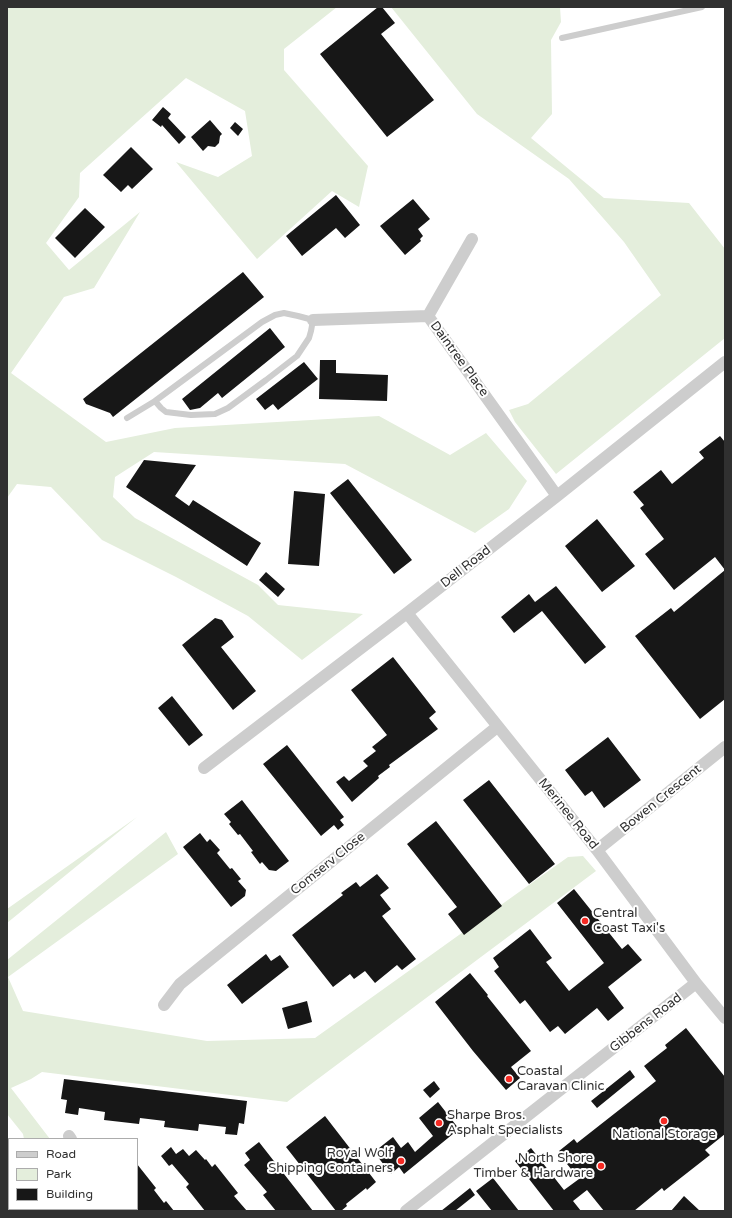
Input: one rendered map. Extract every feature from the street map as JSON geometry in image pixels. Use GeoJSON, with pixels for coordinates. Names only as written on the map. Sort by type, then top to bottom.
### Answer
{"type":"FeatureCollection","features":[{"type":"Feature","properties":{"kind":"street"},"geometry":{"type":"LineString","coordinates":[[428,316],[472,239]]}},
{"type":"Feature","properties":{"kind":"street","name":"Daintree Place"},"geometry":{"type":"LineString","coordinates":[[313,320],[428,316],[557,496]]}},
{"type":"Feature","properties":{"kind":"street","name":"Dell Road"},"geometry":{"type":"LineString","coordinates":[[204,768],[407,613],[725,362]]}},
{"type":"Feature","properties":{"kind":"street","name":"Merinee Road"},"geometry":{"type":"LineString","coordinates":[[407,613],[597,850],[696,983],[725,1018]]}},
{"type":"Feature","properties":{"kind":"street","name":"Comserv Close"},"geometry":{"type":"LineString","coordinates":[[164,1005],[180,984],[497,727]]}},
{"type":"Feature","properties":{"kind":"street","name":"Bowen Crescent"},"geometry":{"type":"LineString","coordinates":[[597,850],[725,747]]}},
{"type":"Feature","properties":{"kind":"street","name":"Gibbens Road"},"geometry":{"type":"LineString","coordinates":[[406,1211],[696,983]]}},
{"type":"Feature","properties":{"kind":"lane"},"geometry":{"type":"LineString","coordinates":[[562,38],[702,7]]}},
{"type":"Feature","properties":{"kind":"lane"},"geometry":{"type":"LineString","coordinates":[[127,418],[155,401],[262,322],[275,315],[284,313],[292,314],[313,320],[309,338],[297,356],[228,408],[215,414],[191,415],[166,412],[155,401]]}},
{"type":"Feature","properties":{"kind":"green space"},"geometry":{"type":"Polygon","coordinates":[[[7,7],[337,7],[284,49],[284,70],[368,166],[359,207],[332,191],[257,259],[176,162],[218,177],[252,156],[245,111],[186,78],[80,173],[79,197],[46,243],[69,270],[140,212],[94,288],[64,297],[11,373],[106,442],[175,428],[379,416],[450,455],[486,433],[527,481],[509,509],[475,533],[345,464],[154,452],[115,477],[113,497],[135,518],[258,585],[278,605],[363,614],[302,660],[248,616],[176,577],[102,540],[51,487],[17,484],[7,498],[7,7]]]}},
{"type":"Feature","properties":{"kind":"green space"},"geometry":{"type":"Polygon","coordinates":[[[391,7],[560,7],[561,22],[551,40],[552,114],[531,138],[604,198],[689,203],[725,249],[725,338],[556,474],[515,422],[509,410],[528,404],[661,295],[624,242],[569,179],[477,114],[391,7]]]}},
{"type":"Feature","properties":{"kind":"green space"},"geometry":{"type":"Polygon","coordinates":[[[137,817],[7,923],[7,909],[137,817]]]}},
{"type":"Feature","properties":{"kind":"green space"},"geometry":{"type":"Polygon","coordinates":[[[166,832],[178,854],[8,977],[23,1011],[207,1041],[315,1038],[568,857],[583,856],[596,871],[287,1102],[42,1072],[11,1088],[49,1138],[24,1138],[23,1134],[7,1114],[7,960],[166,832]]]}},
{"type":"Feature","properties":{"kind":"green space"},"geometry":{"type":"Polygon","coordinates":[[[114,1210],[115,1211],[12,1211],[114,1210]]]}},
{"type":"Feature","properties":{"kind":"building"},"geometry":{"type":"Polygon","coordinates":[[[378,7],[382,7],[395,23],[381,34],[434,100],[387,137],[320,54],[378,7]]]}},
{"type":"Feature","properties":{"kind":"building"},"geometry":{"type":"Polygon","coordinates":[[[163,107],[171,114],[168,118],[186,137],[179,144],[162,125],[161,127],[152,120],[163,107]]]}},
{"type":"Feature","properties":{"kind":"building"},"geometry":{"type":"Polygon","coordinates":[[[210,120],[222,134],[220,136],[219,143],[215,147],[208,146],[203,151],[191,137],[210,120]]]}},
{"type":"Feature","properties":{"kind":"building"},"geometry":{"type":"Polygon","coordinates":[[[235,122],[243,129],[238,136],[230,128],[235,122]]]}},
{"type":"Feature","properties":{"kind":"building"},"geometry":{"type":"Polygon","coordinates":[[[131,147],[153,169],[132,189],[128,185],[121,192],[103,175],[131,147]]]}},
{"type":"Feature","properties":{"kind":"building"},"geometry":{"type":"Polygon","coordinates":[[[336,195],[360,225],[345,238],[336,228],[302,256],[286,236],[336,195]]]}},
{"type":"Feature","properties":{"kind":"building"},"geometry":{"type":"Polygon","coordinates":[[[413,199],[430,219],[418,229],[423,236],[420,239],[421,241],[405,255],[380,226],[413,199]]]}},
{"type":"Feature","properties":{"kind":"building"},"geometry":{"type":"Polygon","coordinates":[[[85,208],[105,227],[75,258],[55,238],[85,208]]]}},
{"type":"Feature","properties":{"kind":"building"},"geometry":{"type":"Polygon","coordinates":[[[243,272],[264,297],[113,417],[110,413],[86,404],[83,399],[243,272]]]}},
{"type":"Feature","properties":{"kind":"building"},"geometry":{"type":"Polygon","coordinates":[[[270,328],[285,347],[222,398],[218,393],[200,408],[190,410],[182,399],[270,328]]]}},
{"type":"Feature","properties":{"kind":"building"},"geometry":{"type":"Polygon","coordinates":[[[320,360],[336,360],[336,373],[388,375],[387,401],[319,399],[320,360]]]}},
{"type":"Feature","properties":{"kind":"building"},"geometry":{"type":"Polygon","coordinates":[[[304,362],[318,379],[278,410],[273,404],[265,410],[256,399],[304,362]]]}},
{"type":"Feature","properties":{"kind":"building"},"geometry":{"type":"Polygon","coordinates":[[[720,436],[725,442],[725,570],[715,557],[674,590],[645,554],[664,539],[640,508],[644,505],[633,492],[661,470],[672,484],[704,458],[699,452],[720,436]]]}},
{"type":"Feature","properties":{"kind":"building"},"geometry":{"type":"Polygon","coordinates":[[[144,460],[196,465],[175,496],[189,506],[193,500],[261,543],[247,566],[126,487],[144,460]]]}},
{"type":"Feature","properties":{"kind":"building"},"geometry":{"type":"Polygon","coordinates":[[[348,479],[412,560],[394,574],[330,493],[348,479]]]}},
{"type":"Feature","properties":{"kind":"building"},"geometry":{"type":"Polygon","coordinates":[[[294,491],[325,494],[319,566],[288,564],[294,491]]]}},
{"type":"Feature","properties":{"kind":"building"},"geometry":{"type":"Polygon","coordinates":[[[597,519],[635,566],[602,592],[565,546],[597,519]]]}},
{"type":"Feature","properties":{"kind":"building"},"geometry":{"type":"Polygon","coordinates":[[[725,570],[725,699],[700,719],[635,636],[671,608],[674,612],[725,570]]]}},
{"type":"Feature","properties":{"kind":"building"},"geometry":{"type":"Polygon","coordinates":[[[266,572],[285,589],[278,597],[259,580],[266,572]]]}},
{"type":"Feature","properties":{"kind":"building"},"geometry":{"type":"Polygon","coordinates":[[[556,586],[606,647],[585,664],[542,611],[514,633],[501,617],[529,594],[535,602],[556,586]]]}},
{"type":"Feature","properties":{"kind":"building"},"geometry":{"type":"Polygon","coordinates":[[[215,618],[222,620],[234,637],[221,647],[256,691],[233,710],[182,645],[215,618]]]}},
{"type":"Feature","properties":{"kind":"building"},"geometry":{"type":"Polygon","coordinates":[[[393,657],[436,712],[429,718],[438,729],[389,765],[390,767],[378,776],[379,778],[352,802],[336,782],[344,776],[349,781],[368,766],[363,761],[376,751],[372,747],[387,735],[351,690],[393,657]]]}},
{"type":"Feature","properties":{"kind":"building"},"geometry":{"type":"Polygon","coordinates":[[[172,696],[203,735],[189,746],[158,708],[172,696]]]}},
{"type":"Feature","properties":{"kind":"building"},"geometry":{"type":"Polygon","coordinates":[[[608,737],[641,780],[604,808],[592,791],[585,796],[565,770],[608,737]]]}},
{"type":"Feature","properties":{"kind":"building"},"geometry":{"type":"Polygon","coordinates":[[[287,745],[344,817],[340,820],[344,825],[338,830],[334,825],[321,836],[263,764],[287,745]]]}},
{"type":"Feature","properties":{"kind":"building"},"geometry":{"type":"Polygon","coordinates":[[[489,780],[555,864],[529,884],[463,800],[489,780]]]}},
{"type":"Feature","properties":{"kind":"building"},"geometry":{"type":"Polygon","coordinates":[[[242,800],[289,861],[276,871],[269,870],[262,862],[260,864],[251,852],[253,851],[240,834],[238,835],[229,824],[231,822],[224,814],[242,800]]]}},
{"type":"Feature","properties":{"kind":"building"},"geometry":{"type":"Polygon","coordinates":[[[436,821],[502,906],[464,935],[448,914],[457,907],[407,844],[436,821]]]}},
{"type":"Feature","properties":{"kind":"building"},"geometry":{"type":"Polygon","coordinates":[[[200,833],[207,842],[210,839],[220,850],[217,853],[230,869],[232,868],[241,879],[238,881],[246,890],[245,896],[231,907],[183,847],[200,833]]]}},
{"type":"Feature","properties":{"kind":"building"},"geometry":{"type":"Polygon","coordinates":[[[377,874],[389,888],[380,895],[391,909],[382,916],[416,959],[402,970],[397,965],[375,983],[365,971],[354,979],[350,974],[333,987],[292,935],[343,895],[341,893],[356,882],[360,887],[377,874]]]}},
{"type":"Feature","properties":{"kind":"building"},"geometry":{"type":"Polygon","coordinates":[[[574,889],[622,949],[628,944],[642,960],[608,987],[624,1008],[608,1021],[597,1008],[565,1034],[558,1026],[550,1032],[525,1000],[520,1004],[494,971],[499,967],[493,958],[530,929],[552,958],[546,962],[569,991],[604,963],[557,903],[574,889]]]}},
{"type":"Feature","properties":{"kind":"building"},"geometry":{"type":"Polygon","coordinates":[[[266,954],[271,961],[280,955],[289,967],[242,1004],[227,985],[266,954]]]}},
{"type":"Feature","properties":{"kind":"building"},"geometry":{"type":"Polygon","coordinates":[[[470,973],[531,1051],[511,1067],[520,1078],[506,1090],[435,1002],[470,973]]]}},
{"type":"Feature","properties":{"kind":"building"},"geometry":{"type":"Polygon","coordinates":[[[307,1001],[312,1022],[288,1029],[282,1008],[307,1001]]]}},
{"type":"Feature","properties":{"kind":"building","name":"National Storage"},"geometry":{"type":"Polygon","coordinates":[[[686,1028],[725,1077],[725,1134],[705,1150],[710,1155],[664,1191],[662,1188],[634,1211],[604,1211],[587,1190],[573,1201],[581,1211],[554,1211],[515,1161],[531,1148],[564,1190],[579,1179],[559,1154],[559,1151],[574,1139],[577,1143],[656,1081],[644,1066],[667,1048],[665,1045],[686,1028]]]}},
{"type":"Feature","properties":{"kind":"building"},"geometry":{"type":"Polygon","coordinates":[[[630,1070],[635,1077],[597,1108],[591,1101],[630,1070]]]}},
{"type":"Feature","properties":{"kind":"building"},"geometry":{"type":"Polygon","coordinates":[[[64,1079],[247,1101],[244,1124],[239,1123],[237,1135],[225,1134],[226,1127],[199,1124],[198,1131],[164,1127],[165,1121],[140,1118],[139,1124],[104,1120],[105,1112],[79,1108],[78,1115],[65,1113],[67,1100],[61,1099],[64,1079]]]}},
{"type":"Feature","properties":{"kind":"building"},"geometry":{"type":"Polygon","coordinates":[[[434,1081],[440,1089],[430,1098],[423,1090],[434,1081]]]}},
{"type":"Feature","properties":{"kind":"building"},"geometry":{"type":"Polygon","coordinates":[[[438,1102],[459,1129],[404,1174],[399,1167],[391,1174],[374,1152],[393,1137],[401,1148],[408,1142],[415,1152],[433,1136],[419,1118],[438,1102]]]}},
{"type":"Feature","properties":{"kind":"building"},"geometry":{"type":"Polygon","coordinates":[[[325,1116],[376,1182],[346,1204],[347,1206],[341,1211],[336,1211],[286,1147],[325,1116]]]}},
{"type":"Feature","properties":{"kind":"building"},"geometry":{"type":"Polygon","coordinates":[[[259,1142],[313,1211],[276,1211],[263,1195],[267,1192],[244,1165],[250,1160],[245,1153],[259,1142]]]}},
{"type":"Feature","properties":{"kind":"building"},"geometry":{"type":"Polygon","coordinates":[[[171,1147],[176,1154],[183,1149],[189,1156],[196,1150],[212,1167],[215,1164],[238,1193],[234,1196],[247,1211],[205,1211],[186,1187],[189,1184],[172,1164],[169,1166],[161,1156],[171,1147]]]}},
{"type":"Feature","properties":{"kind":"building"},"geometry":{"type":"Polygon","coordinates":[[[138,1165],[156,1188],[154,1190],[164,1203],[166,1201],[174,1211],[137,1211],[138,1165]]]}},
{"type":"Feature","properties":{"kind":"building"},"geometry":{"type":"Polygon","coordinates":[[[493,1178],[519,1211],[492,1211],[476,1191],[493,1178]]]}},
{"type":"Feature","properties":{"kind":"building"},"geometry":{"type":"Polygon","coordinates":[[[470,1188],[475,1195],[455,1211],[441,1211],[470,1188]]]}},
{"type":"Feature","properties":{"kind":"building"},"geometry":{"type":"Polygon","coordinates":[[[684,1196],[700,1211],[671,1211],[684,1196]]]}},
{"type":"Feature","properties":{"kind":"place","name":"Central Coast Taxi's"},"geometry":{"type":"Point","coordinates":[585,921]}},
{"type":"Feature","properties":{"kind":"place","name":"Coastal Caravan Clinic"},"geometry":{"type":"Point","coordinates":[509,1079]}},
{"type":"Feature","properties":{"kind":"place","name":"National Storage"},"geometry":{"type":"Point","coordinates":[664,1121]}},
{"type":"Feature","properties":{"kind":"place","name":"Sharpe Bros. Asphalt Specialists"},"geometry":{"type":"Point","coordinates":[439,1123]}},
{"type":"Feature","properties":{"kind":"place","name":"Royal Wolf Shipping Containers"},"geometry":{"type":"Point","coordinates":[401,1161]}},
{"type":"Feature","properties":{"kind":"place","name":"North Shore Timber & Hardware"},"geometry":{"type":"Point","coordinates":[601,1166]}}]}
